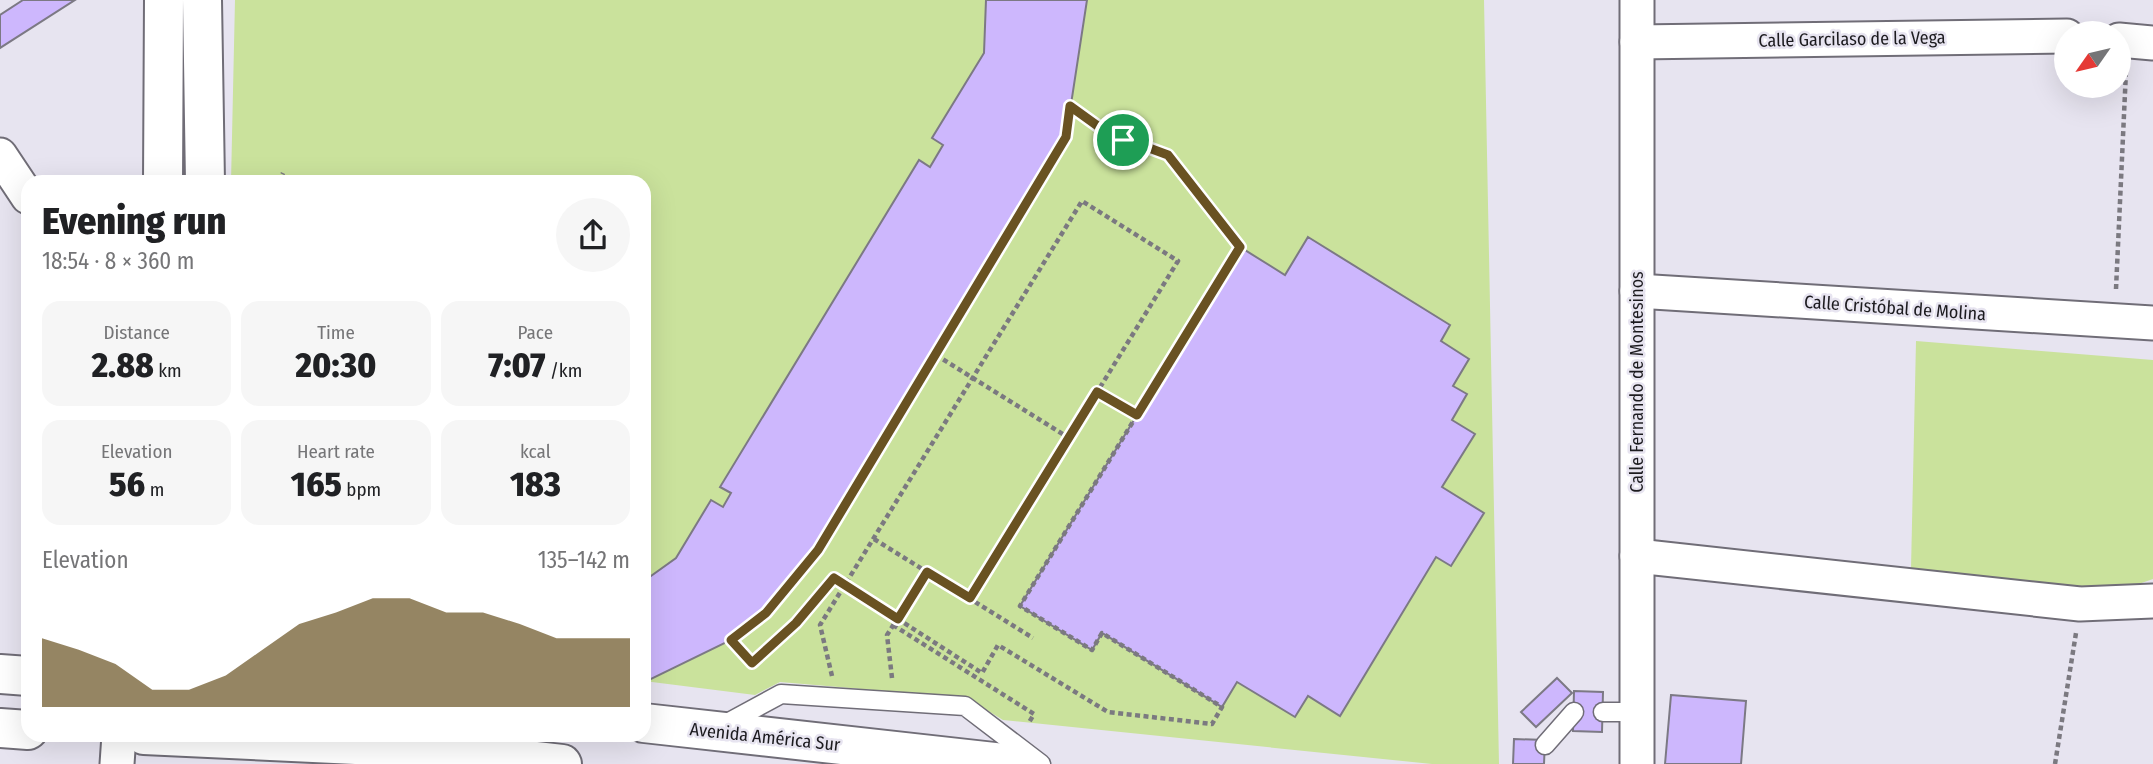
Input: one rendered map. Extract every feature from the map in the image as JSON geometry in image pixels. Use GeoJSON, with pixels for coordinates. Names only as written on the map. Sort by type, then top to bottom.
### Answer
{"type":"FeatureCollection","features":[{"type":"Feature","properties":{"kind":"main road"},"geometry":{"type":"LineString","coordinates":[[163,175],[164,0]]}},
{"type":"Feature","properties":{"kind":"main road"},"geometry":{"type":"LineString","coordinates":[[202,0],[205,175]]}},
{"type":"Feature","properties":{"kind":"main road"},"geometry":{"type":"LineString","coordinates":[[0,674],[21,676]]}},
{"type":"Feature","properties":{"kind":"main road","name":"Avenida América Sur"},"geometry":{"type":"LineString","coordinates":[[651,724],[1012,764]]}},
{"type":"Feature","properties":{"kind":"main road"},"geometry":{"type":"LineString","coordinates":[[0,729],[21,730]]}},
{"type":"Feature","properties":{"kind":"main road"},"geometry":{"type":"LineString","coordinates":[[282,742],[419,749],[562,764]]}},
{"type":"Feature","properties":{"kind":"street","name":"Calle Fernando de Montesinos"},"geometry":{"type":"LineString","coordinates":[[1637,0],[1637,764]]}},
{"type":"Feature","properties":{"kind":"street","name":"Calle Garcilaso de la Vega"},"geometry":{"type":"LineString","coordinates":[[1637,42],[2054,36]]}},
{"type":"Feature","properties":{"kind":"street"},"geometry":{"type":"LineString","coordinates":[[0,155],[21,186]]}},
{"type":"Feature","properties":{"kind":"street","name":"Calle Cristóbal de Molina"},"geometry":{"type":"LineString","coordinates":[[1637,291],[2153,323]]}},
{"type":"Feature","properties":{"kind":"street"},"geometry":{"type":"LineString","coordinates":[[1637,556],[2080,604],[2153,601]]}},
{"type":"Feature","properties":{"kind":"street"},"geometry":{"type":"LineString","coordinates":[[117,764],[119,742]]}},
{"type":"Feature","properties":{"kind":"lane"},"geometry":{"type":"LineString","coordinates":[[712,731],[781,695],[965,706],[1041,764]]}},
{"type":"Feature","properties":{"kind":"lane"},"geometry":{"type":"LineString","coordinates":[[1545,745],[1574,712]]}},
{"type":"Feature","properties":{"kind":"lane"},"geometry":{"type":"LineString","coordinates":[[1603,712],[1637,712]]}},
{"type":"Feature","properties":{"kind":"path"},"geometry":{"type":"LineString","coordinates":[[2115,322],[2133,41]]}},
{"type":"Feature","properties":{"kind":"path"},"geometry":{"type":"LineString","coordinates":[[1070,106],[1106,132],[1168,155],[1240,247],[1020,606],[1091,650],[1102,633],[1222,707],[1212,724],[1108,712],[998,645],[982,673],[834,578],[796,623],[752,663],[731,640],[766,613],[818,550],[935,355],[1066,137],[1070,106]]}},
{"type":"Feature","properties":{"kind":"path"},"geometry":{"type":"LineString","coordinates":[[832,677],[820,625],[1082,201],[1178,261],[970,598]]}},
{"type":"Feature","properties":{"kind":"path"},"geometry":{"type":"LineString","coordinates":[[935,355],[1069,438]]}},
{"type":"Feature","properties":{"kind":"path"},"geometry":{"type":"LineString","coordinates":[[1097,392],[1137,415]]}},
{"type":"Feature","properties":{"kind":"path"},"geometry":{"type":"LineString","coordinates":[[874,539],[1033,638]]}},
{"type":"Feature","properties":{"kind":"path"},"geometry":{"type":"LineString","coordinates":[[893,683],[887,635],[927,572]]}},
{"type":"Feature","properties":{"kind":"path"},"geometry":{"type":"LineString","coordinates":[[2055,764],[2080,604]]}},
{"type":"Feature","properties":{"kind":"path"},"geometry":{"type":"LineString","coordinates":[[893,625],[1034,714]]}},
{"type":"Feature","properties":{"kind":"green space"},"geometry":{"type":"Polygon","coordinates":[[[235,0],[1484,0],[1499,764],[1432,764],[1003,720],[967,698],[780,682],[755,695],[651,682],[651,175],[231,175],[235,0]]]}},
{"type":"Feature","properties":{"kind":"green space"},"geometry":{"type":"Polygon","coordinates":[[[1916,341],[2153,360],[2153,579],[2130,587],[2086,590],[1911,569],[1916,341]]]}},
{"type":"Feature","properties":{"kind":"building"},"geometry":{"type":"Polygon","coordinates":[[[23,0],[75,0],[0,48],[0,15],[23,0]]]}},
{"type":"Feature","properties":{"kind":"building"},"geometry":{"type":"Polygon","coordinates":[[[986,0],[1087,0],[1066,137],[818,550],[766,613],[731,640],[651,679],[651,576],[676,558],[711,500],[723,507],[731,493],[720,487],[919,160],[930,167],[943,145],[932,138],[984,53],[986,0]]]}},
{"type":"Feature","properties":{"kind":"building"},"geometry":{"type":"Polygon","coordinates":[[[1308,237],[1450,325],[1441,341],[1469,359],[1453,386],[1467,394],[1452,420],[1475,434],[1442,487],[1484,513],[1451,566],[1436,557],[1340,716],[1308,696],[1295,717],[1237,682],[1222,707],[1102,633],[1092,650],[1020,606],[1240,247],[1285,275],[1308,237]]]}},
{"type":"Feature","properties":{"kind":"building"},"geometry":{"type":"Polygon","coordinates":[[[1557,678],[1572,693],[1536,727],[1521,712],[1557,678]]]}},
{"type":"Feature","properties":{"kind":"building"},"geometry":{"type":"Polygon","coordinates":[[[1574,691],[1603,692],[1602,732],[1573,731],[1574,691]]]}},
{"type":"Feature","properties":{"kind":"building"},"geometry":{"type":"Polygon","coordinates":[[[1671,695],[1746,701],[1741,764],[1665,764],[1671,695]]]}},
{"type":"Feature","properties":{"kind":"building"},"geometry":{"type":"Polygon","coordinates":[[[1514,739],[1545,740],[1544,764],[1513,764],[1514,739]]]}},
{"type":"Feature","properties":{"kind":"route"},"geometry":{"type":"LineString","coordinates":[[1070,106],[1106,132],[1123,140],[1168,155],[1240,247],[1137,415],[1097,392],[970,598],[927,572],[898,619],[834,578],[796,623],[752,663],[731,640],[766,613],[818,550],[1066,137],[1070,106]]}}]}
